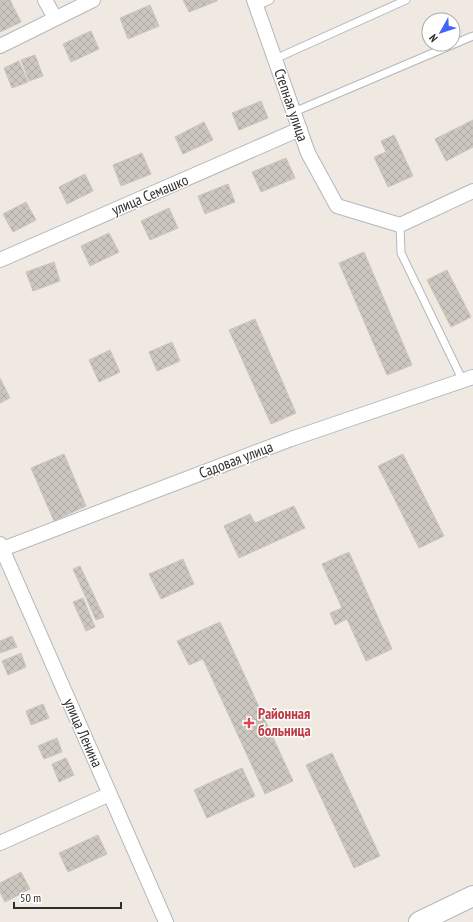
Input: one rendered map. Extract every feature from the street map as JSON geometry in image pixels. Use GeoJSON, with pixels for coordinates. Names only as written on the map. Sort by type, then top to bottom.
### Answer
{"type":"FeatureCollection","features":[{"type":"Feature","properties":{"kind":"street"},"geometry":{"type":"LineString","coordinates":[[45,0],[55,18]]}},
{"type":"Feature","properties":{"kind":"street"},"geometry":{"type":"LineString","coordinates":[[0,46],[93,0]]}},
{"type":"Feature","properties":{"kind":"street","name":"Степная улица"},"geometry":{"type":"LineString","coordinates":[[256,3],[308,153],[337,206],[400,225]]}},
{"type":"Feature","properties":{"kind":"street","name":"улица Семашко"},"geometry":{"type":"LineString","coordinates":[[0,260],[300,129]]}},
{"type":"Feature","properties":{"kind":"street"},"geometry":{"type":"LineString","coordinates":[[400,225],[473,191]]}},
{"type":"Feature","properties":{"kind":"street","name":"Садовая улица"},"geometry":{"type":"LineString","coordinates":[[1,548],[292,439],[468,380]]}},
{"type":"Feature","properties":{"kind":"street","name":"улица Ленина"},"geometry":{"type":"LineString","coordinates":[[1,548],[166,922]]}},
{"type":"Feature","properties":{"kind":"street"},"geometry":{"type":"LineString","coordinates":[[0,843],[110,794]]}},
{"type":"Feature","properties":{"kind":"street"},"geometry":{"type":"LineString","coordinates":[[419,922],[473,896]]}},
{"type":"Feature","properties":{"kind":"lane"},"geometry":{"type":"LineString","coordinates":[[256,3],[270,0]]}},
{"type":"Feature","properties":{"kind":"lane"},"geometry":{"type":"LineString","coordinates":[[275,59],[406,0]]}},
{"type":"Feature","properties":{"kind":"lane"},"geometry":{"type":"LineString","coordinates":[[294,112],[473,36]]}},
{"type":"Feature","properties":{"kind":"lane"},"geometry":{"type":"LineString","coordinates":[[400,225],[402,253],[468,380]]}},
{"type":"Feature","properties":{"kind":"building"},"geometry":{"type":"Polygon","coordinates":[[[0,0],[10,0],[21,22],[0,32],[0,0]]]}},
{"type":"Feature","properties":{"kind":"building"},"geometry":{"type":"Polygon","coordinates":[[[183,0],[217,0],[217,1],[189,12],[183,0]]]}},
{"type":"Feature","properties":{"kind":"building"},"geometry":{"type":"Polygon","coordinates":[[[150,5],[159,26],[128,39],[120,18],[150,5]]]}},
{"type":"Feature","properties":{"kind":"building"},"geometry":{"type":"Polygon","coordinates":[[[91,31],[99,49],[71,62],[63,44],[91,31]]]}},
{"type":"Feature","properties":{"kind":"building"},"geometry":{"type":"Polygon","coordinates":[[[35,55],[43,76],[29,81],[21,60],[35,55]]]}},
{"type":"Feature","properties":{"kind":"building"},"geometry":{"type":"Polygon","coordinates":[[[19,61],[28,82],[12,88],[4,68],[19,61]]]}},
{"type":"Feature","properties":{"kind":"building"},"geometry":{"type":"Polygon","coordinates":[[[261,101],[268,118],[239,130],[232,113],[261,101]]]}},
{"type":"Feature","properties":{"kind":"building"},"geometry":{"type":"Polygon","coordinates":[[[473,120],[473,147],[446,161],[435,139],[473,120]]]}},
{"type":"Feature","properties":{"kind":"building"},"geometry":{"type":"Polygon","coordinates":[[[204,122],[213,140],[183,154],[175,137],[204,122]]]}},
{"type":"Feature","properties":{"kind":"building"},"geometry":{"type":"Polygon","coordinates":[[[394,135],[413,176],[388,187],[374,157],[386,152],[381,141],[394,135]]]}},
{"type":"Feature","properties":{"kind":"building"},"geometry":{"type":"Polygon","coordinates":[[[142,153],[151,174],[121,186],[113,165],[142,153]]]}},
{"type":"Feature","properties":{"kind":"building"},"geometry":{"type":"Polygon","coordinates":[[[286,158],[295,178],[261,192],[252,172],[286,158]]]}},
{"type":"Feature","properties":{"kind":"building"},"geometry":{"type":"Polygon","coordinates":[[[85,174],[93,191],[67,204],[59,187],[85,174]]]}},
{"type":"Feature","properties":{"kind":"building"},"geometry":{"type":"Polygon","coordinates":[[[228,184],[235,202],[205,214],[198,196],[228,184]]]}},
{"type":"Feature","properties":{"kind":"building"},"geometry":{"type":"Polygon","coordinates":[[[26,202],[36,220],[13,232],[3,214],[26,202]]]}},
{"type":"Feature","properties":{"kind":"building"},"geometry":{"type":"Polygon","coordinates":[[[169,208],[178,228],[150,240],[141,221],[169,208]]]}},
{"type":"Feature","properties":{"kind":"building"},"geometry":{"type":"Polygon","coordinates":[[[109,233],[119,252],[90,266],[81,246],[109,233]]]}},
{"type":"Feature","properties":{"kind":"building"},"geometry":{"type":"Polygon","coordinates":[[[364,252],[412,365],[387,375],[339,263],[364,252]]]}},
{"type":"Feature","properties":{"kind":"building"},"geometry":{"type":"Polygon","coordinates":[[[54,262],[60,281],[33,291],[26,272],[54,262]]]}},
{"type":"Feature","properties":{"kind":"building"},"geometry":{"type":"Polygon","coordinates":[[[447,270],[471,317],[451,327],[427,280],[447,270]]]}},
{"type":"Feature","properties":{"kind":"building"},"geometry":{"type":"Polygon","coordinates":[[[255,319],[296,413],[271,424],[229,330],[255,319]]]}},
{"type":"Feature","properties":{"kind":"building"},"geometry":{"type":"Polygon","coordinates":[[[172,342],[180,361],[157,371],[149,352],[172,342]]]}},
{"type":"Feature","properties":{"kind":"building"},"geometry":{"type":"Polygon","coordinates":[[[110,350],[120,372],[99,382],[89,360],[110,350]]]}},
{"type":"Feature","properties":{"kind":"building"},"geometry":{"type":"Polygon","coordinates":[[[0,378],[10,398],[0,403],[0,378]]]}},
{"type":"Feature","properties":{"kind":"building"},"geometry":{"type":"Polygon","coordinates":[[[64,454],[86,506],[54,521],[31,468],[64,454]]]}},
{"type":"Feature","properties":{"kind":"building"},"geometry":{"type":"Polygon","coordinates":[[[403,454],[444,536],[419,548],[378,466],[403,454]]]}},
{"type":"Feature","properties":{"kind":"building"},"geometry":{"type":"Polygon","coordinates":[[[294,506],[305,528],[239,558],[224,526],[250,514],[255,523],[294,506]]]}},
{"type":"Feature","properties":{"kind":"building"},"geometry":{"type":"Polygon","coordinates":[[[349,552],[392,649],[366,661],[347,619],[335,625],[330,613],[342,608],[322,564],[349,552]]]}},
{"type":"Feature","properties":{"kind":"building"},"geometry":{"type":"Polygon","coordinates":[[[183,559],[194,584],[161,599],[149,574],[183,559]]]}},
{"type":"Feature","properties":{"kind":"building"},"geometry":{"type":"Polygon","coordinates":[[[80,566],[104,617],[96,620],[73,569],[80,566]]]}},
{"type":"Feature","properties":{"kind":"building"},"geometry":{"type":"Polygon","coordinates":[[[83,598],[95,627],[86,631],[73,602],[83,598]]]}},
{"type":"Feature","properties":{"kind":"building","name":"Районная больница"},"geometry":{"type":"Polygon","coordinates":[[[220,622],[293,781],[265,794],[203,659],[189,665],[177,641],[220,622]]]}},
{"type":"Feature","properties":{"kind":"building"},"geometry":{"type":"Polygon","coordinates":[[[12,636],[17,647],[0,653],[0,641],[12,636]]]}},
{"type":"Feature","properties":{"kind":"building"},"geometry":{"type":"Polygon","coordinates":[[[21,653],[26,667],[8,675],[2,661],[21,653]]]}},
{"type":"Feature","properties":{"kind":"building"},"geometry":{"type":"Polygon","coordinates":[[[43,704],[49,718],[31,725],[26,711],[43,704]]]}},
{"type":"Feature","properties":{"kind":"building"},"geometry":{"type":"Polygon","coordinates":[[[57,738],[62,752],[44,759],[38,746],[57,738]]]}},
{"type":"Feature","properties":{"kind":"building"},"geometry":{"type":"Polygon","coordinates":[[[332,753],[380,856],[354,868],[306,765],[332,753]]]}},
{"type":"Feature","properties":{"kind":"building"},"geometry":{"type":"Polygon","coordinates":[[[66,758],[74,775],[59,782],[52,764],[66,758]]]}},
{"type":"Feature","properties":{"kind":"building"},"geometry":{"type":"Polygon","coordinates":[[[242,768],[255,796],[207,818],[194,790],[242,768]]]}},
{"type":"Feature","properties":{"kind":"building"},"geometry":{"type":"Polygon","coordinates":[[[98,835],[107,854],[68,872],[59,853],[98,835]]]}},
{"type":"Feature","properties":{"kind":"building"},"geometry":{"type":"Polygon","coordinates":[[[21,872],[30,889],[5,902],[0,892],[0,883],[21,872]]]}},
{"type":"Feature","properties":{"kind":"place","name":"Районная больница"},"geometry":{"type":"Point","coordinates":[249,723]}}]}
